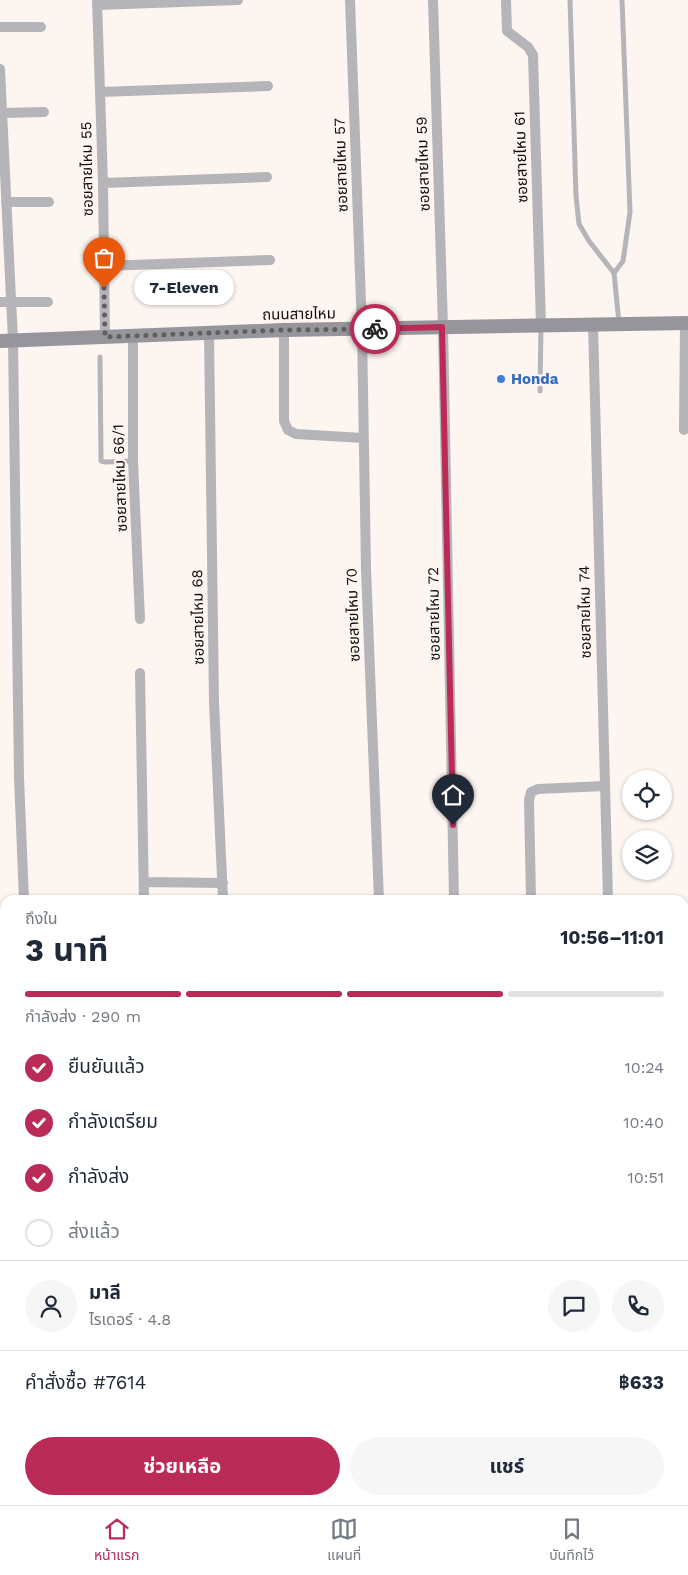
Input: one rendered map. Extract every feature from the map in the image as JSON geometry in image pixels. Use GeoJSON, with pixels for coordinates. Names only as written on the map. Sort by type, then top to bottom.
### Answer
{"type":"FeatureCollection","features":[{"type":"Feature","properties":{"kind":"main road","name":"ถนนสายไหม"},"geometry":{"type":"LineString","coordinates":[[6,341],[284,330],[686,323]]}},
{"type":"Feature","properties":{"kind":"street"},"geometry":{"type":"LineString","coordinates":[[97,2],[238,0]]}},
{"type":"Feature","properties":{"kind":"street","name":"ซอยสายไหม 57"},"geometry":{"type":"LineString","coordinates":[[350,0],[362,329]]}},
{"type":"Feature","properties":{"kind":"street","name":"ซอยสายไหม 59"},"geometry":{"type":"LineString","coordinates":[[432,0],[442,327]]}},
{"type":"Feature","properties":{"kind":"street","name":"ซอยสายไหม 61"},"geometry":{"type":"LineString","coordinates":[[506,0],[507,31],[528,48],[533,55],[542,325]]}},
{"type":"Feature","properties":{"kind":"street","name":"ซอยสายไหม 55"},"geometry":{"type":"LineString","coordinates":[[97,2],[103,183],[105,337]]}},
{"type":"Feature","properties":{"kind":"street"},"geometry":{"type":"LineString","coordinates":[[0,28],[41,28]]}},
{"type":"Feature","properties":{"kind":"street"},"geometry":{"type":"LineString","coordinates":[[0,69],[6,202],[6,341],[24,895]]}},
{"type":"Feature","properties":{"kind":"street"},"geometry":{"type":"LineString","coordinates":[[100,92],[268,86]]}},
{"type":"Feature","properties":{"kind":"street"},"geometry":{"type":"LineString","coordinates":[[2,113],[44,112]]}},
{"type":"Feature","properties":{"kind":"street"},"geometry":{"type":"LineString","coordinates":[[103,183],[267,177]]}},
{"type":"Feature","properties":{"kind":"street"},"geometry":{"type":"LineString","coordinates":[[6,202],[49,202]]}},
{"type":"Feature","properties":{"kind":"street"},"geometry":{"type":"LineString","coordinates":[[104,266],[270,260]]}},
{"type":"Feature","properties":{"kind":"street"},"geometry":{"type":"LineString","coordinates":[[5,302],[48,302]]}},
{"type":"Feature","properties":{"kind":"street"},"geometry":{"type":"LineString","coordinates":[[684,430],[686,323]]}},
{"type":"Feature","properties":{"kind":"street","name":"ซอยสายไหม 74"},"geometry":{"type":"LineString","coordinates":[[593,324],[608,895]]}},
{"type":"Feature","properties":{"kind":"street","name":"ซอยสายไหม 72"},"geometry":{"type":"LineString","coordinates":[[442,327],[454,895]]}},
{"type":"Feature","properties":{"kind":"street","name":"ซอยสายไหม 70"},"geometry":{"type":"LineString","coordinates":[[362,329],[363,438],[379,895]]}},
{"type":"Feature","properties":{"kind":"street"},"geometry":{"type":"LineString","coordinates":[[284,330],[284,421],[288,430],[296,434],[363,438]]}},
{"type":"Feature","properties":{"kind":"street","name":"ซอยสายไหม 68"},"geometry":{"type":"LineString","coordinates":[[209,333],[214,702],[223,895]]}},
{"type":"Feature","properties":{"kind":"street","name":"ซอยสายไหม 66/1"},"geometry":{"type":"LineString","coordinates":[[133,336],[133,461],[140,619]]}},
{"type":"Feature","properties":{"kind":"street"},"geometry":{"type":"LineString","coordinates":[[140,673],[144,895]]}},
{"type":"Feature","properties":{"kind":"street"},"geometry":{"type":"LineString","coordinates":[[531,895],[531,792],[538,789],[605,786]]}},
{"type":"Feature","properties":{"kind":"street"},"geometry":{"type":"LineString","coordinates":[[144,882],[223,883]]}},
{"type":"Feature","properties":{"kind":"lane"},"geometry":{"type":"LineString","coordinates":[[570,0],[576,196],[579,224],[589,241],[614,273],[620,324]]}},
{"type":"Feature","properties":{"kind":"lane"},"geometry":{"type":"LineString","coordinates":[[614,273],[623,261],[630,212],[622,0]]}},
{"type":"Feature","properties":{"kind":"lane"},"geometry":{"type":"LineString","coordinates":[[540,391],[542,325]]}},
{"type":"Feature","properties":{"kind":"lane"},"geometry":{"type":"LineString","coordinates":[[100,357],[100,458],[101,461],[105,462],[133,461]]}},
{"type":"Feature","properties":{"kind":"way so far"},"geometry":{"type":"LineString","coordinates":[[104,288],[105,337],[284,330],[375,329]]}},
{"type":"Feature","properties":{"kind":"place","name":"7-Eleven"},"geometry":{"type":"Point","coordinates":[104,288]}},
{"type":"Feature","properties":{"kind":"place","name":"Honda"},"geometry":{"type":"Point","coordinates":[501,379]}},
{"type":"Feature","properties":{"kind":"route"},"geometry":{"type":"LineString","coordinates":[[375,329],[442,327],[453,825]]}}]}
